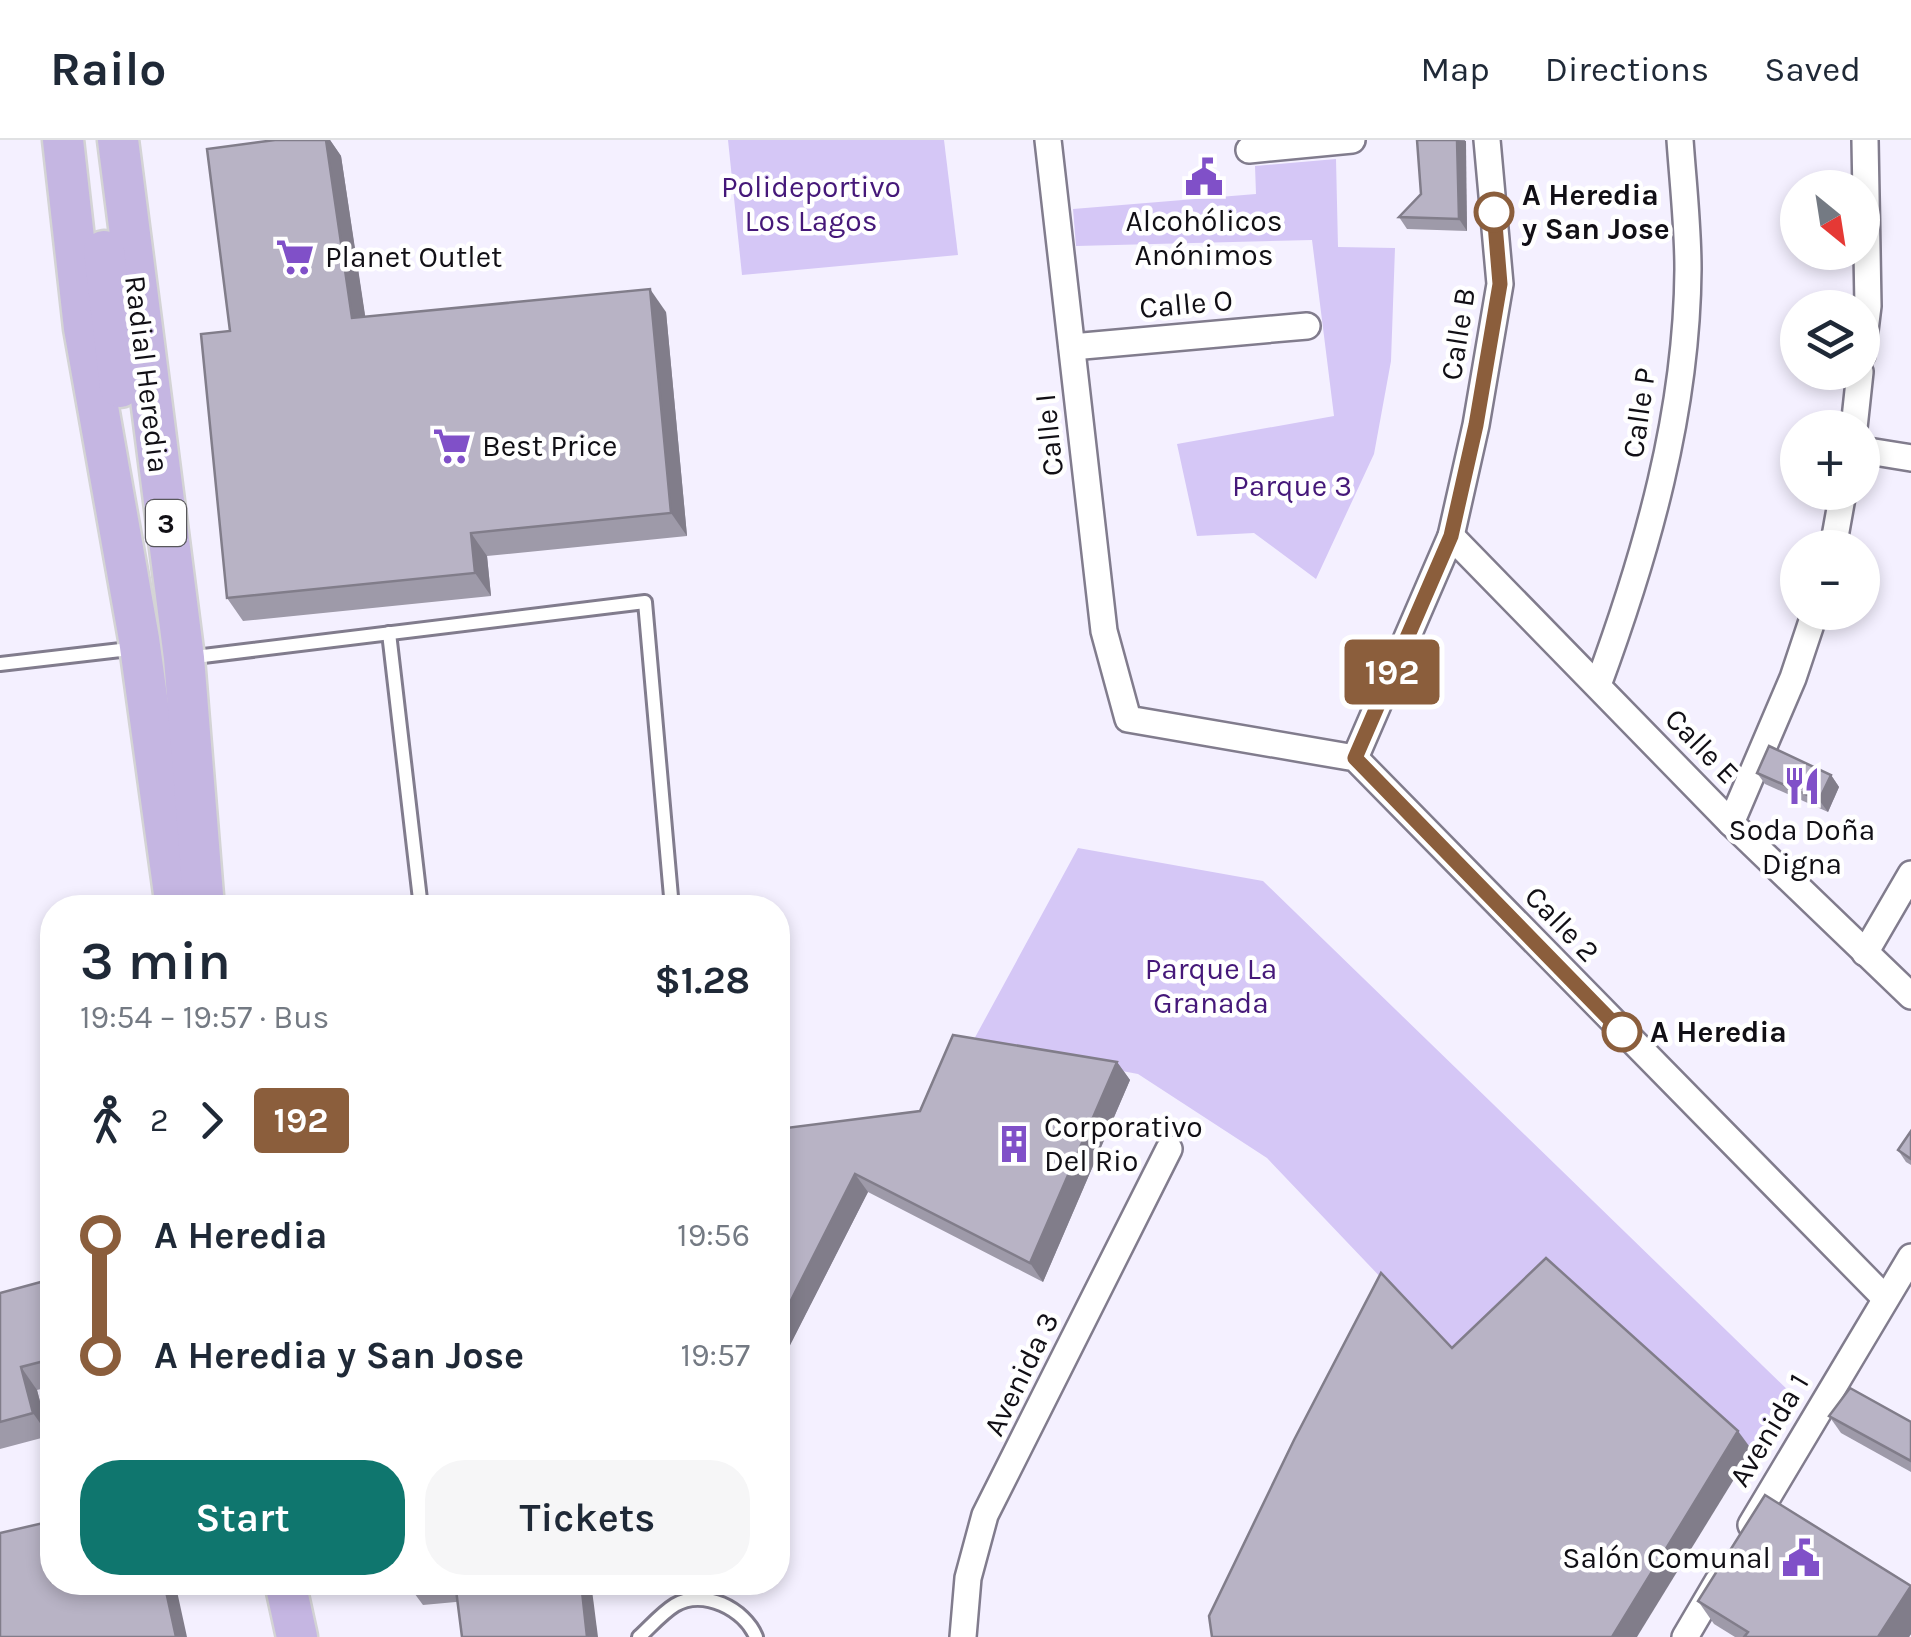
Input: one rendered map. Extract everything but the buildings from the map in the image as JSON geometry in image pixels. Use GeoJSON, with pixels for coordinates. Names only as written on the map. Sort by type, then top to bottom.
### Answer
{"type":"FeatureCollection","features":[{"type":"Feature","properties":{"kind":"main road","name":"Radial Heredia"},"geometry":{"type":"LineString","coordinates":[[118,140],[184,658],[203,895]]}},
{"type":"Feature","properties":{"kind":"main road"},"geometry":{"type":"LineString","coordinates":[[68,145],[86,165],[98,192],[124,420],[147,535],[184,658]]}},
{"type":"Feature","properties":{"kind":"main road"},"geometry":{"type":"LineString","coordinates":[[68,145],[84,328],[140,648],[174,895]]}},
{"type":"Feature","properties":{"kind":"main road"},"geometry":{"type":"LineString","coordinates":[[289,1595],[297,1637]]}},
{"type":"Feature","properties":{"kind":"street","name":"Calle I"},"geometry":{"type":"LineString","coordinates":[[1048,140],[1104,631],[1128,719],[1355,758]]}},
{"type":"Feature","properties":{"kind":"street"},"geometry":{"type":"LineString","coordinates":[[1249,150],[1352,140]]}},
{"type":"Feature","properties":{"kind":"street","name":"Calle B"},"geometry":{"type":"LineString","coordinates":[[1355,758],[1451,536],[1476,425],[1500,284],[1487,140]]}},
{"type":"Feature","properties":{"kind":"street","name":"Calle P"},"geometry":{"type":"LineString","coordinates":[[1598,685],[1660,498],[1676,397],[1688,271],[1680,140]]}},
{"type":"Feature","properties":{"kind":"street"},"geometry":{"type":"LineString","coordinates":[[1865,140],[1868,290]]}},
{"type":"Feature","properties":{"kind":"street","name":"Calle O"},"geometry":{"type":"LineString","coordinates":[[1072,347],[1306,326]]}},
{"type":"Feature","properties":{"kind":"street"},"geometry":{"type":"LineString","coordinates":[[1880,453],[1911,458]]}},
{"type":"Feature","properties":{"kind":"street","name":"Calle E"},"geometry":{"type":"LineString","coordinates":[[1451,536],[1731,824],[1911,996]]}},
{"type":"Feature","properties":{"kind":"street"},"geometry":{"type":"LineString","coordinates":[[1731,824],[1793,678],[1809,630]]}},
{"type":"Feature","properties":{"kind":"street","name":"Calle 2"},"geometry":{"type":"LineString","coordinates":[[1355,758],[1885,1298]]}},
{"type":"Feature","properties":{"kind":"street"},"geometry":{"type":"LineString","coordinates":[[1866,952],[1911,874]]}},
{"type":"Feature","properties":{"kind":"street","name":"Avenida 3"},"geometry":{"type":"LineString","coordinates":[[963,1637],[968,1578],[985,1514],[1170,1149]]}},
{"type":"Feature","properties":{"kind":"street","name":"Avenida 1"},"geometry":{"type":"LineString","coordinates":[[1685,1637],[1911,1257]]}},
{"type":"Feature","properties":{"kind":"lane"},"geometry":{"type":"LineString","coordinates":[[184,658],[645,602],[671,895]]}},
{"type":"Feature","properties":{"kind":"lane"},"geometry":{"type":"LineString","coordinates":[[389,633],[420,895]]}},
{"type":"Feature","properties":{"kind":"lane"},"geometry":{"type":"LineString","coordinates":[[0,664],[140,648]]}},
{"type":"Feature","properties":{"kind":"lane"},"geometry":{"type":"LineString","coordinates":[[639,1637],[678,1603],[710,1600],[730,1608],[752,1626],[756,1637]]}},
{"type":"Feature","properties":{"kind":"green space","name":"Polideportivo Los Lagos"},"geometry":{"type":"Polygon","coordinates":[[[728,140],[944,140],[958,255],[742,275],[728,140]]]}},
{"type":"Feature","properties":{"kind":"green space","name":"Parque 3"},"geometry":{"type":"Polygon","coordinates":[[[1336,159],[1338,247],[1395,248],[1391,361],[1374,454],[1316,579],[1254,533],[1197,536],[1177,444],[1334,416],[1312,240],[1076,246],[1073,209],[1256,194],[1255,166],[1336,159]]]}},
{"type":"Feature","properties":{"kind":"green space","name":"Parque La Granada"},"geometry":{"type":"Polygon","coordinates":[[[1078,848],[1263,881],[1793,1395],[1752,1450],[1559,1277],[1465,1366],[1267,1158],[1138,1074],[972,1043],[1078,848]]]}},
{"type":"Feature","properties":{"kind":"bus line","name":"192"},"geometry":{"type":"LineString","coordinates":[[1494,212],[1500,284],[1476,425],[1451,536],[1355,758],[1622,1032]]}},
{"type":"Feature","properties":{"kind":"place","name":"Alcohólicos Anónimos"},"geometry":{"type":"Point","coordinates":[1204,177]}},
{"type":"Feature","properties":{"kind":"place","name":"A Heredia y San Jose"},"geometry":{"type":"Point","coordinates":[1494,212]}},
{"type":"Feature","properties":{"kind":"place","name":"Planet Outlet"},"geometry":{"type":"Point","coordinates":[295,257]}},
{"type":"Feature","properties":{"kind":"place","name":"Best Price"},"geometry":{"type":"Point","coordinates":[452,446]}},
{"type":"Feature","properties":{"kind":"place","name":"Soda Doña Digna"},"geometry":{"type":"Point","coordinates":[1802,786]}},
{"type":"Feature","properties":{"kind":"place","name":"A Heredia"},"geometry":{"type":"Point","coordinates":[1622,1032]}},
{"type":"Feature","properties":{"kind":"place","name":"Corporativo Del Rio"},"geometry":{"type":"Point","coordinates":[1014,1144]}},
{"type":"Feature","properties":{"kind":"place","name":"Salón Comunal"},"geometry":{"type":"Point","coordinates":[1801,1558]}}]}
